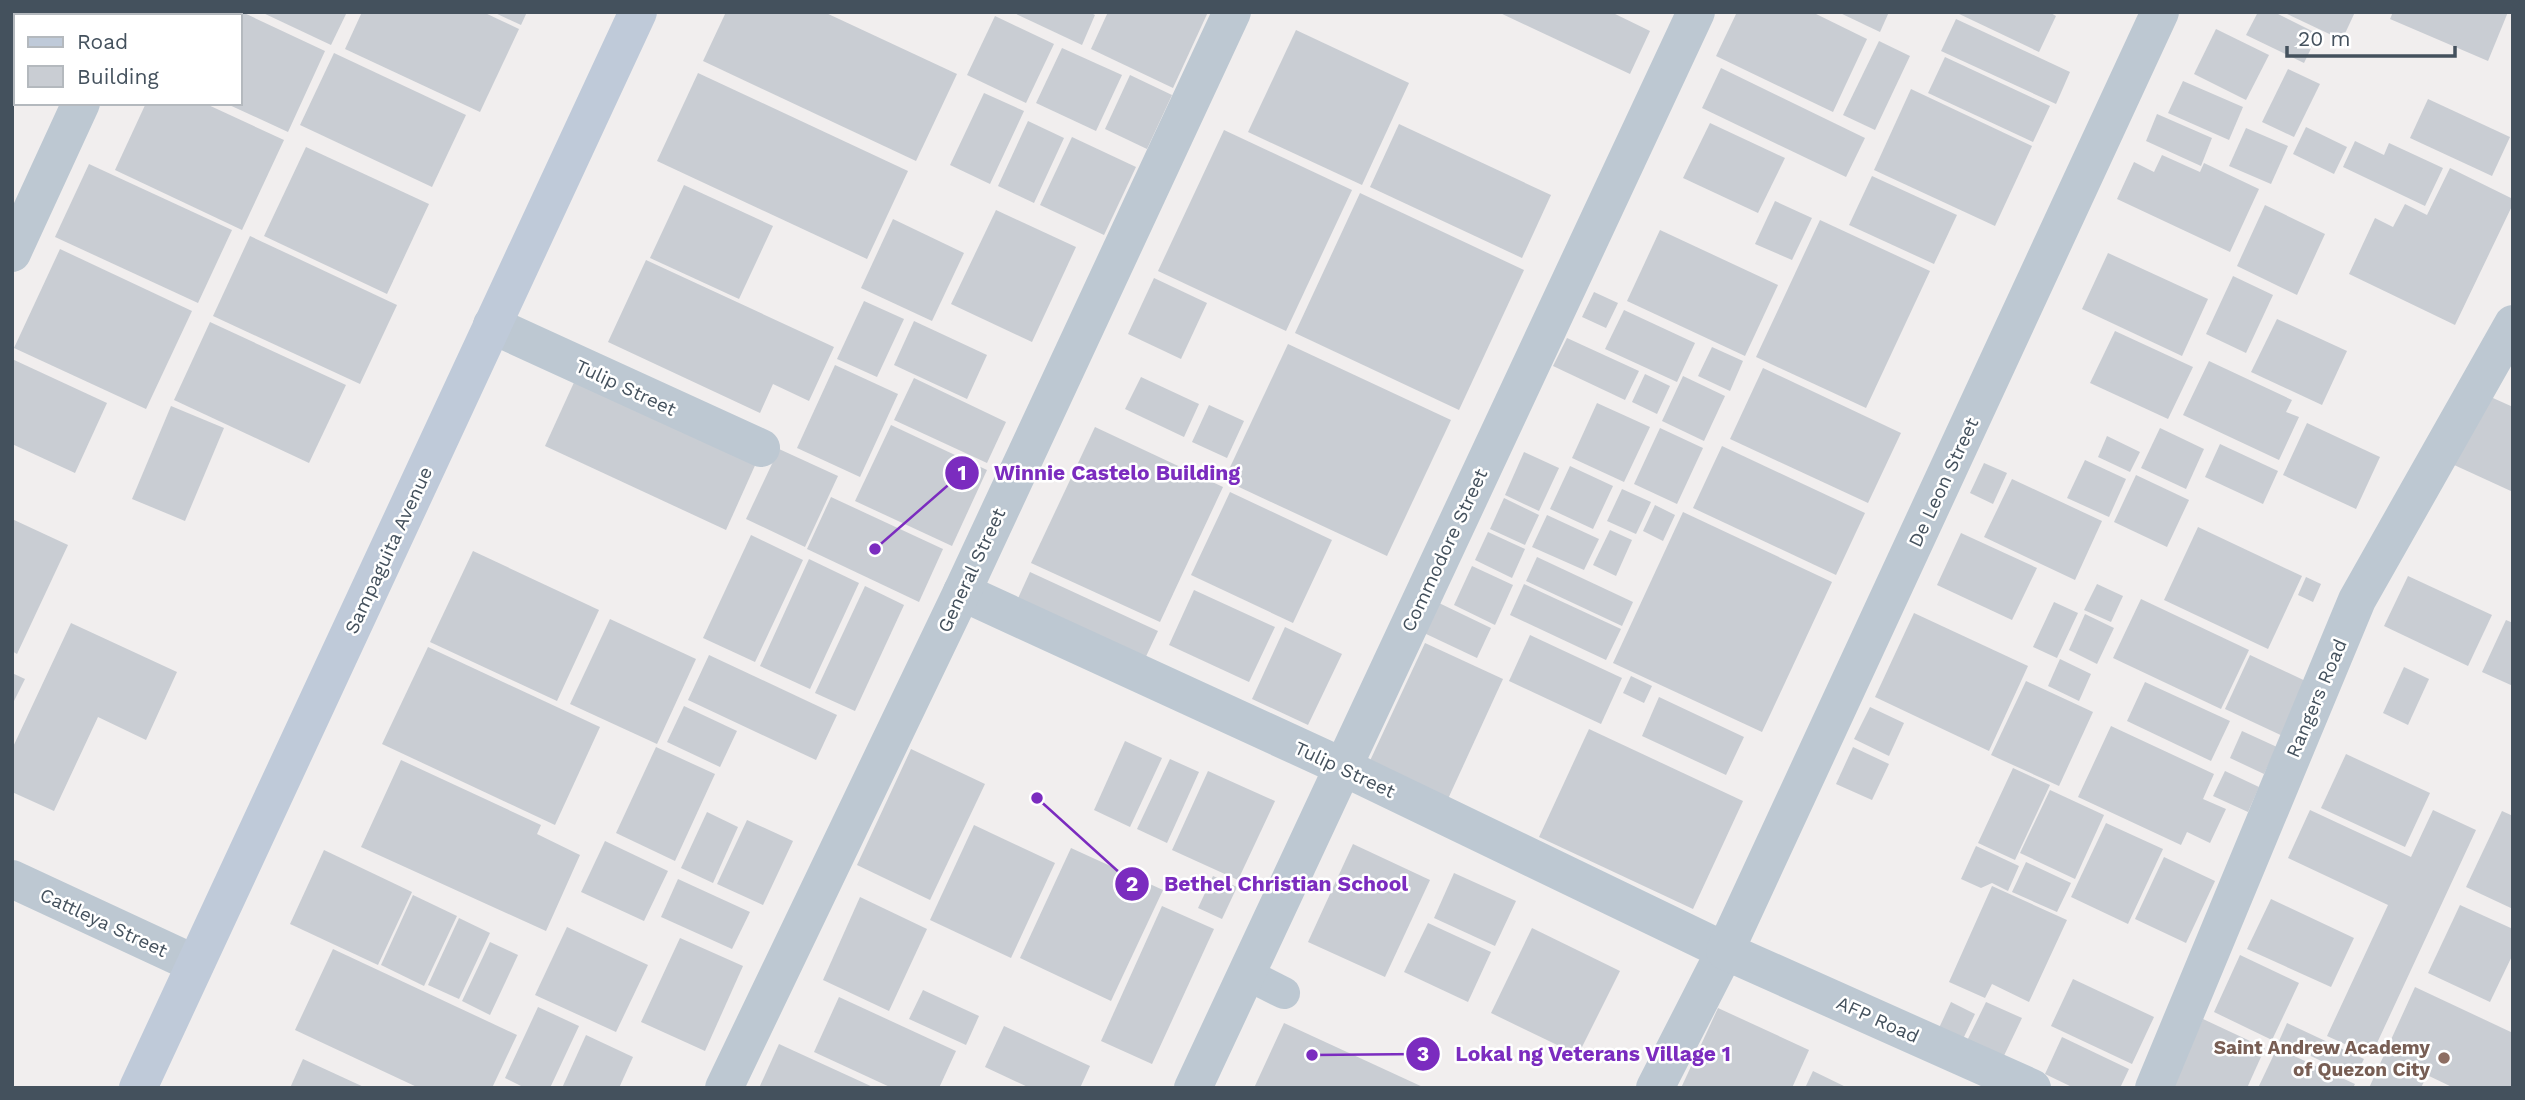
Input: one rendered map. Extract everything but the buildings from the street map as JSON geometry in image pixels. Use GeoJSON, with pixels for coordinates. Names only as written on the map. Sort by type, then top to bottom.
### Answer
{"type":"FeatureCollection","features":[{"type":"Feature","properties":{"kind":"main road","name":"Sampaguita Avenue"},"geometry":{"type":"LineString","coordinates":[[138,1088],[638,12]]}},
{"type":"Feature","properties":{"kind":"street","name":"General Street"},"geometry":{"type":"LineString","coordinates":[[724,1088],[962,592],[1232,12]]}},
{"type":"Feature","properties":{"kind":"street","name":"Commodore Street"},"geometry":{"type":"LineString","coordinates":[[1193,1088],[1696,12]]}},
{"type":"Feature","properties":{"kind":"street","name":"De Leon Street"},"geometry":{"type":"LineString","coordinates":[[1655,1088],[1725,951],[2160,12]]}},
{"type":"Feature","properties":{"kind":"street"},"geometry":{"type":"LineString","coordinates":[[12,253],[79,105]]}},
{"type":"Feature","properties":{"kind":"street","name":"Rangers Road"},"geometry":{"type":"LineString","coordinates":[[2154,1088],[2357,600],[2513,324]]}},
{"type":"Feature","properties":{"kind":"street","name":"Tulip Street"},"geometry":{"type":"LineString","coordinates":[[492,325],[761,448]]}},
{"type":"Feature","properties":{"kind":"street","name":"Tulip Street"},"geometry":{"type":"LineString","coordinates":[[962,592],[1343,767],[1725,951]]}},
{"type":"Feature","properties":{"kind":"street","name":"Cattleya Street"},"geometry":{"type":"LineString","coordinates":[[12,879],[195,964]]}},
{"type":"Feature","properties":{"kind":"street","name":"AFP Road"},"geometry":{"type":"LineString","coordinates":[[1725,951],[2032,1088]]}},
{"type":"Feature","properties":{"kind":"lane"},"geometry":{"type":"LineString","coordinates":[[1246,974],[1284,993]]}},
{"type":"Feature","properties":{"kind":"place","name":"Winnie Castelo Building"},"geometry":{"type":"Point","coordinates":[875,549]}},
{"type":"Feature","properties":{"kind":"place","name":"Bethel Christian School"},"geometry":{"type":"Point","coordinates":[1037,798]}},
{"type":"Feature","properties":{"kind":"place","name":"Lokal ng Veterans Village 1"},"geometry":{"type":"Point","coordinates":[1312,1055]}},
{"type":"Feature","properties":{"kind":"place","name":"Saint Andrew Academy of Quezon City"},"geometry":{"type":"Point","coordinates":[2444,1058]}}]}
